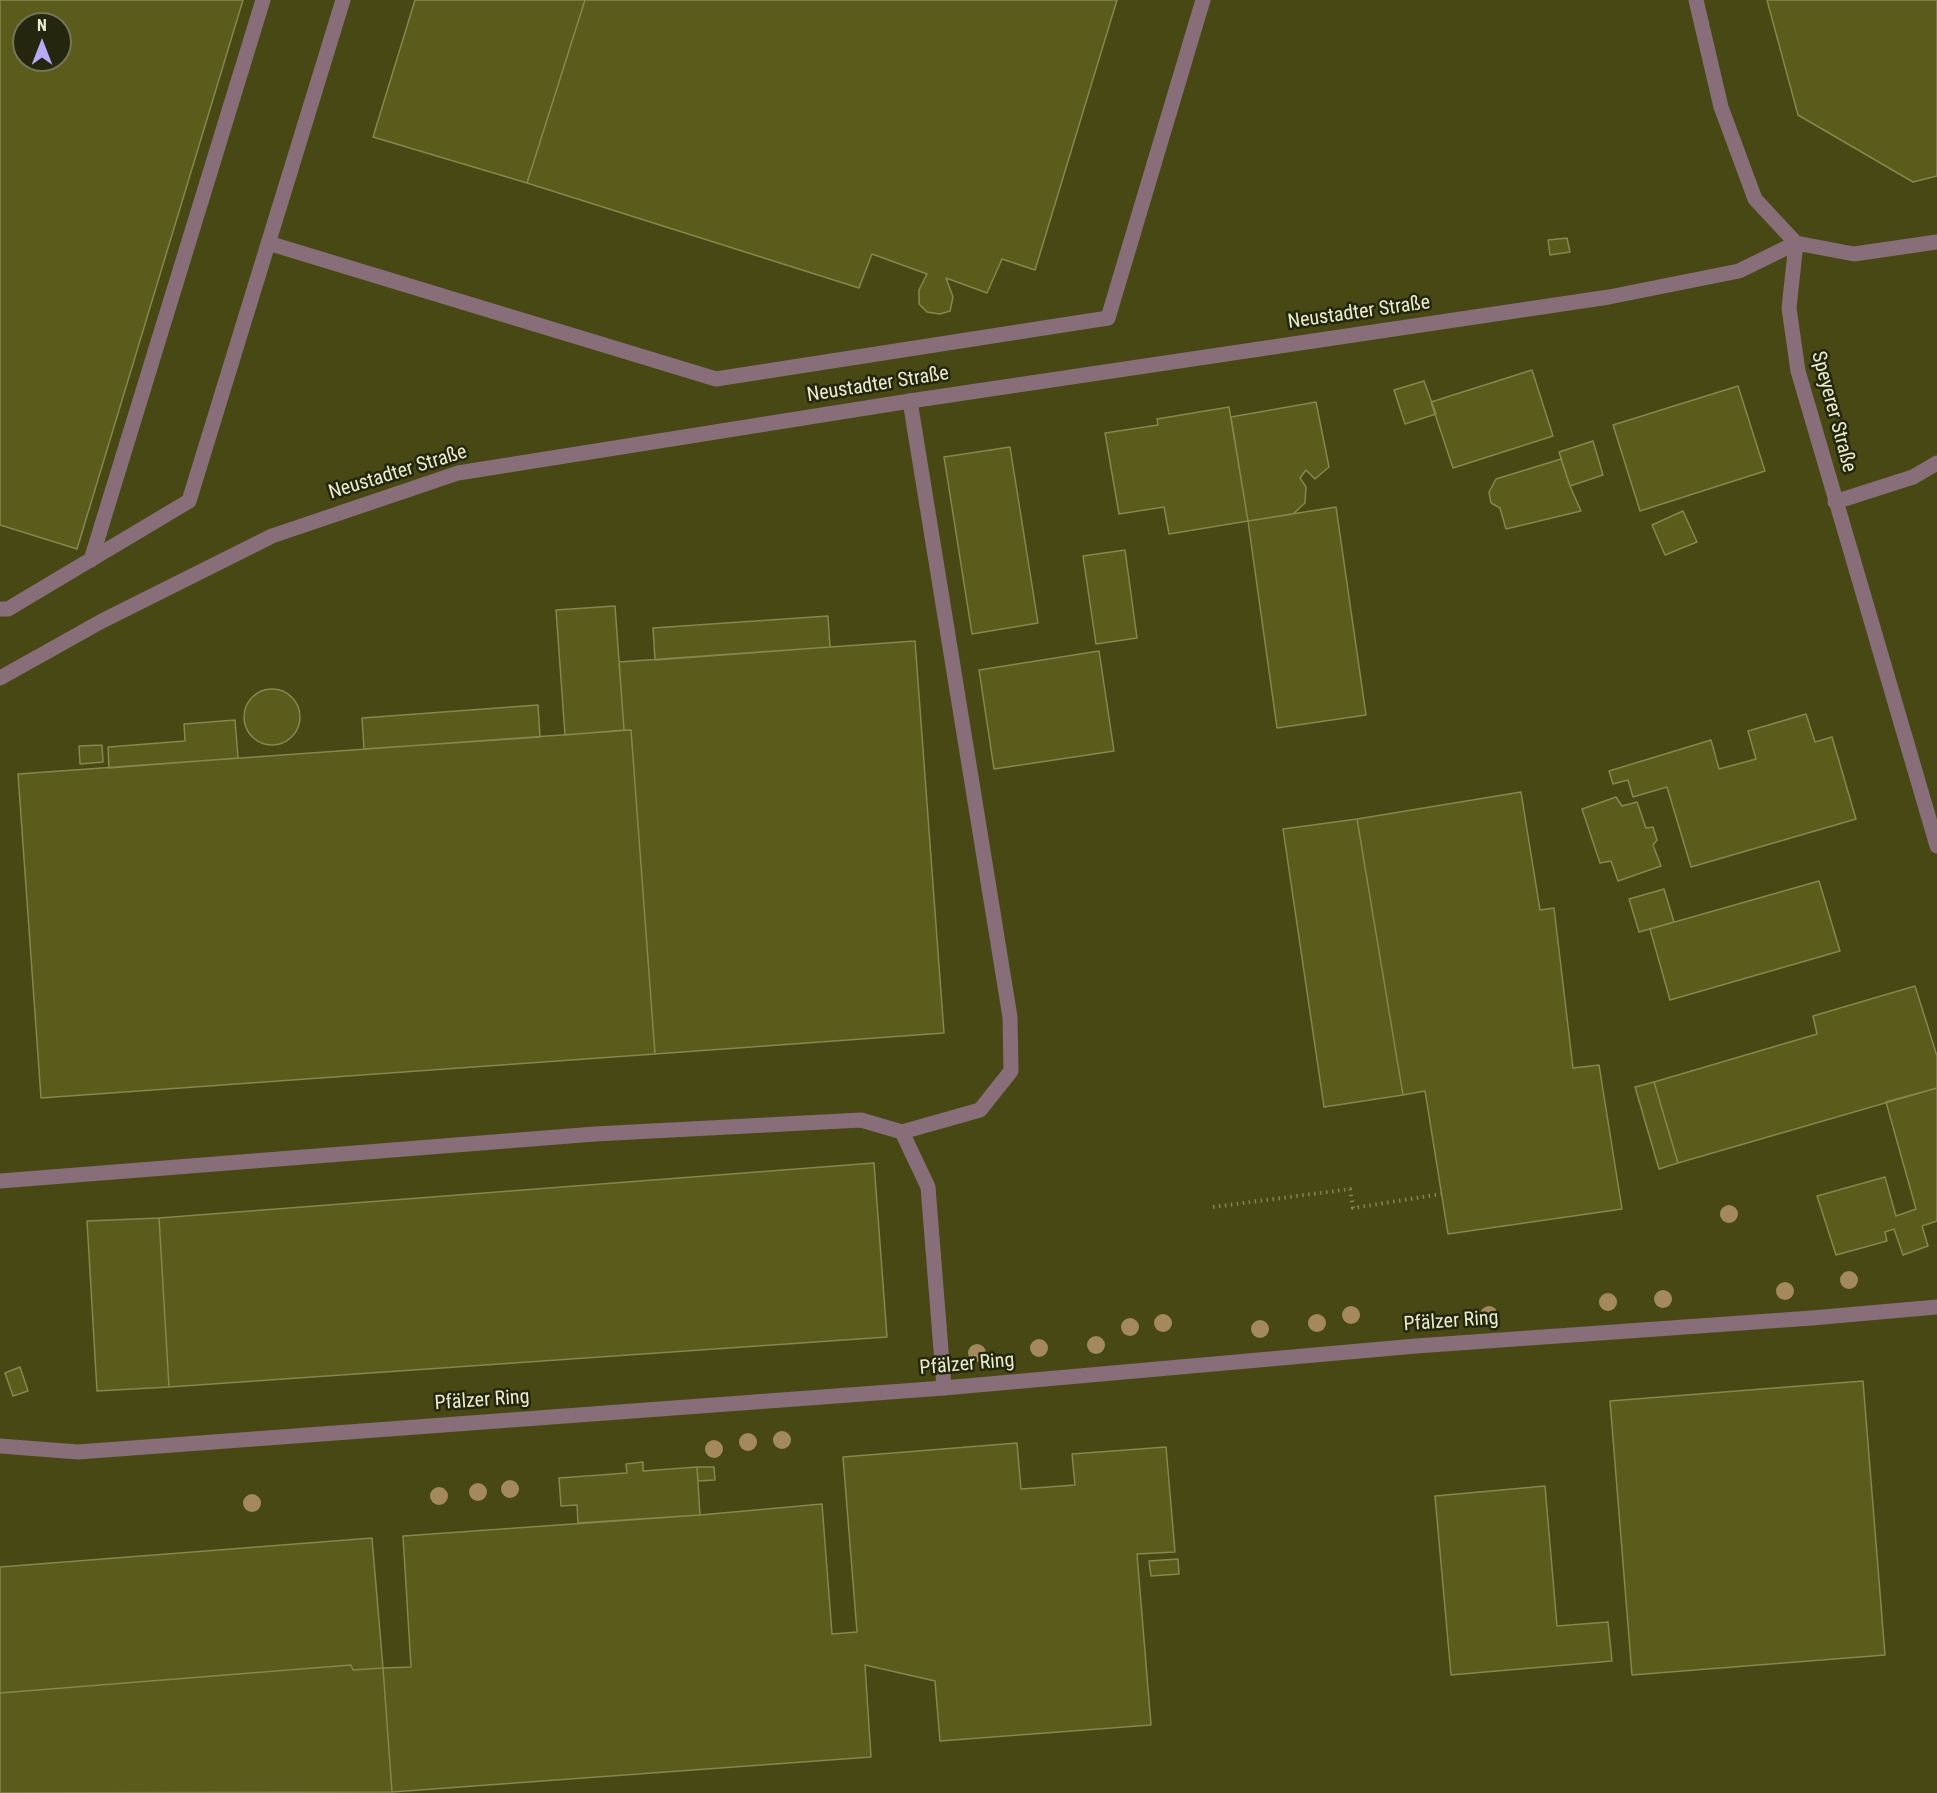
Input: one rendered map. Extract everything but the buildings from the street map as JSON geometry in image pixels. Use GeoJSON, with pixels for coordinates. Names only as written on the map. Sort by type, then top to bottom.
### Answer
{"type":"FeatureCollection","features":[{"type":"Feature","properties":{"kind":"street"},"geometry":{"type":"LineString","coordinates":[[91,560],[264,0]]}},
{"type":"Feature","properties":{"kind":"street"},"geometry":{"type":"LineString","coordinates":[[0,609],[8,609],[189,501],[343,0]]}},
{"type":"Feature","properties":{"kind":"street"},"geometry":{"type":"LineString","coordinates":[[268,243],[716,379],[1108,318],[1203,0]]}},
{"type":"Feature","properties":{"kind":"street"},"geometry":{"type":"LineString","coordinates":[[1696,0],[1721,107],[1755,199],[1796,243],[1854,254],[1937,242]]}},
{"type":"Feature","properties":{"kind":"street","name":"Neustadter Straße"},"geometry":{"type":"LineString","coordinates":[[0,678],[102,621],[272,536],[458,473],[910,401],[1609,297],[1739,271],[1796,243]]}},
{"type":"Feature","properties":{"kind":"street","name":"Speyerer Straße"},"geometry":{"type":"LineString","coordinates":[[1796,243],[1789,308],[1798,371],[1937,846]]}},
{"type":"Feature","properties":{"kind":"street"},"geometry":{"type":"LineString","coordinates":[[0,1181],[595,1134],[861,1120],[902,1132],[980,1110],[1011,1071],[1010,1017],[910,401]]}},
{"type":"Feature","properties":{"kind":"street"},"geometry":{"type":"LineString","coordinates":[[1835,502],[1913,477],[1937,463]]}},
{"type":"Feature","properties":{"kind":"street"},"geometry":{"type":"LineString","coordinates":[[902,1132],[928,1187],[944,1388]]}},
{"type":"Feature","properties":{"kind":"street","name":"Pfälzer Ring"},"geometry":{"type":"LineString","coordinates":[[0,1446],[78,1452],[944,1388],[1416,1346],[1937,1307]]}},
{"type":"Feature","properties":{"kind":"path"},"geometry":{"type":"LineString","coordinates":[[1213,1207],[1350,1189],[1353,1208],[1442,1194]]}},
{"type":"Feature","properties":{"kind":"shaded area"},"geometry":{"type":"Polygon","coordinates":[[[0,0],[1937,0],[1937,1793],[0,1793],[0,0]]]}}]}
